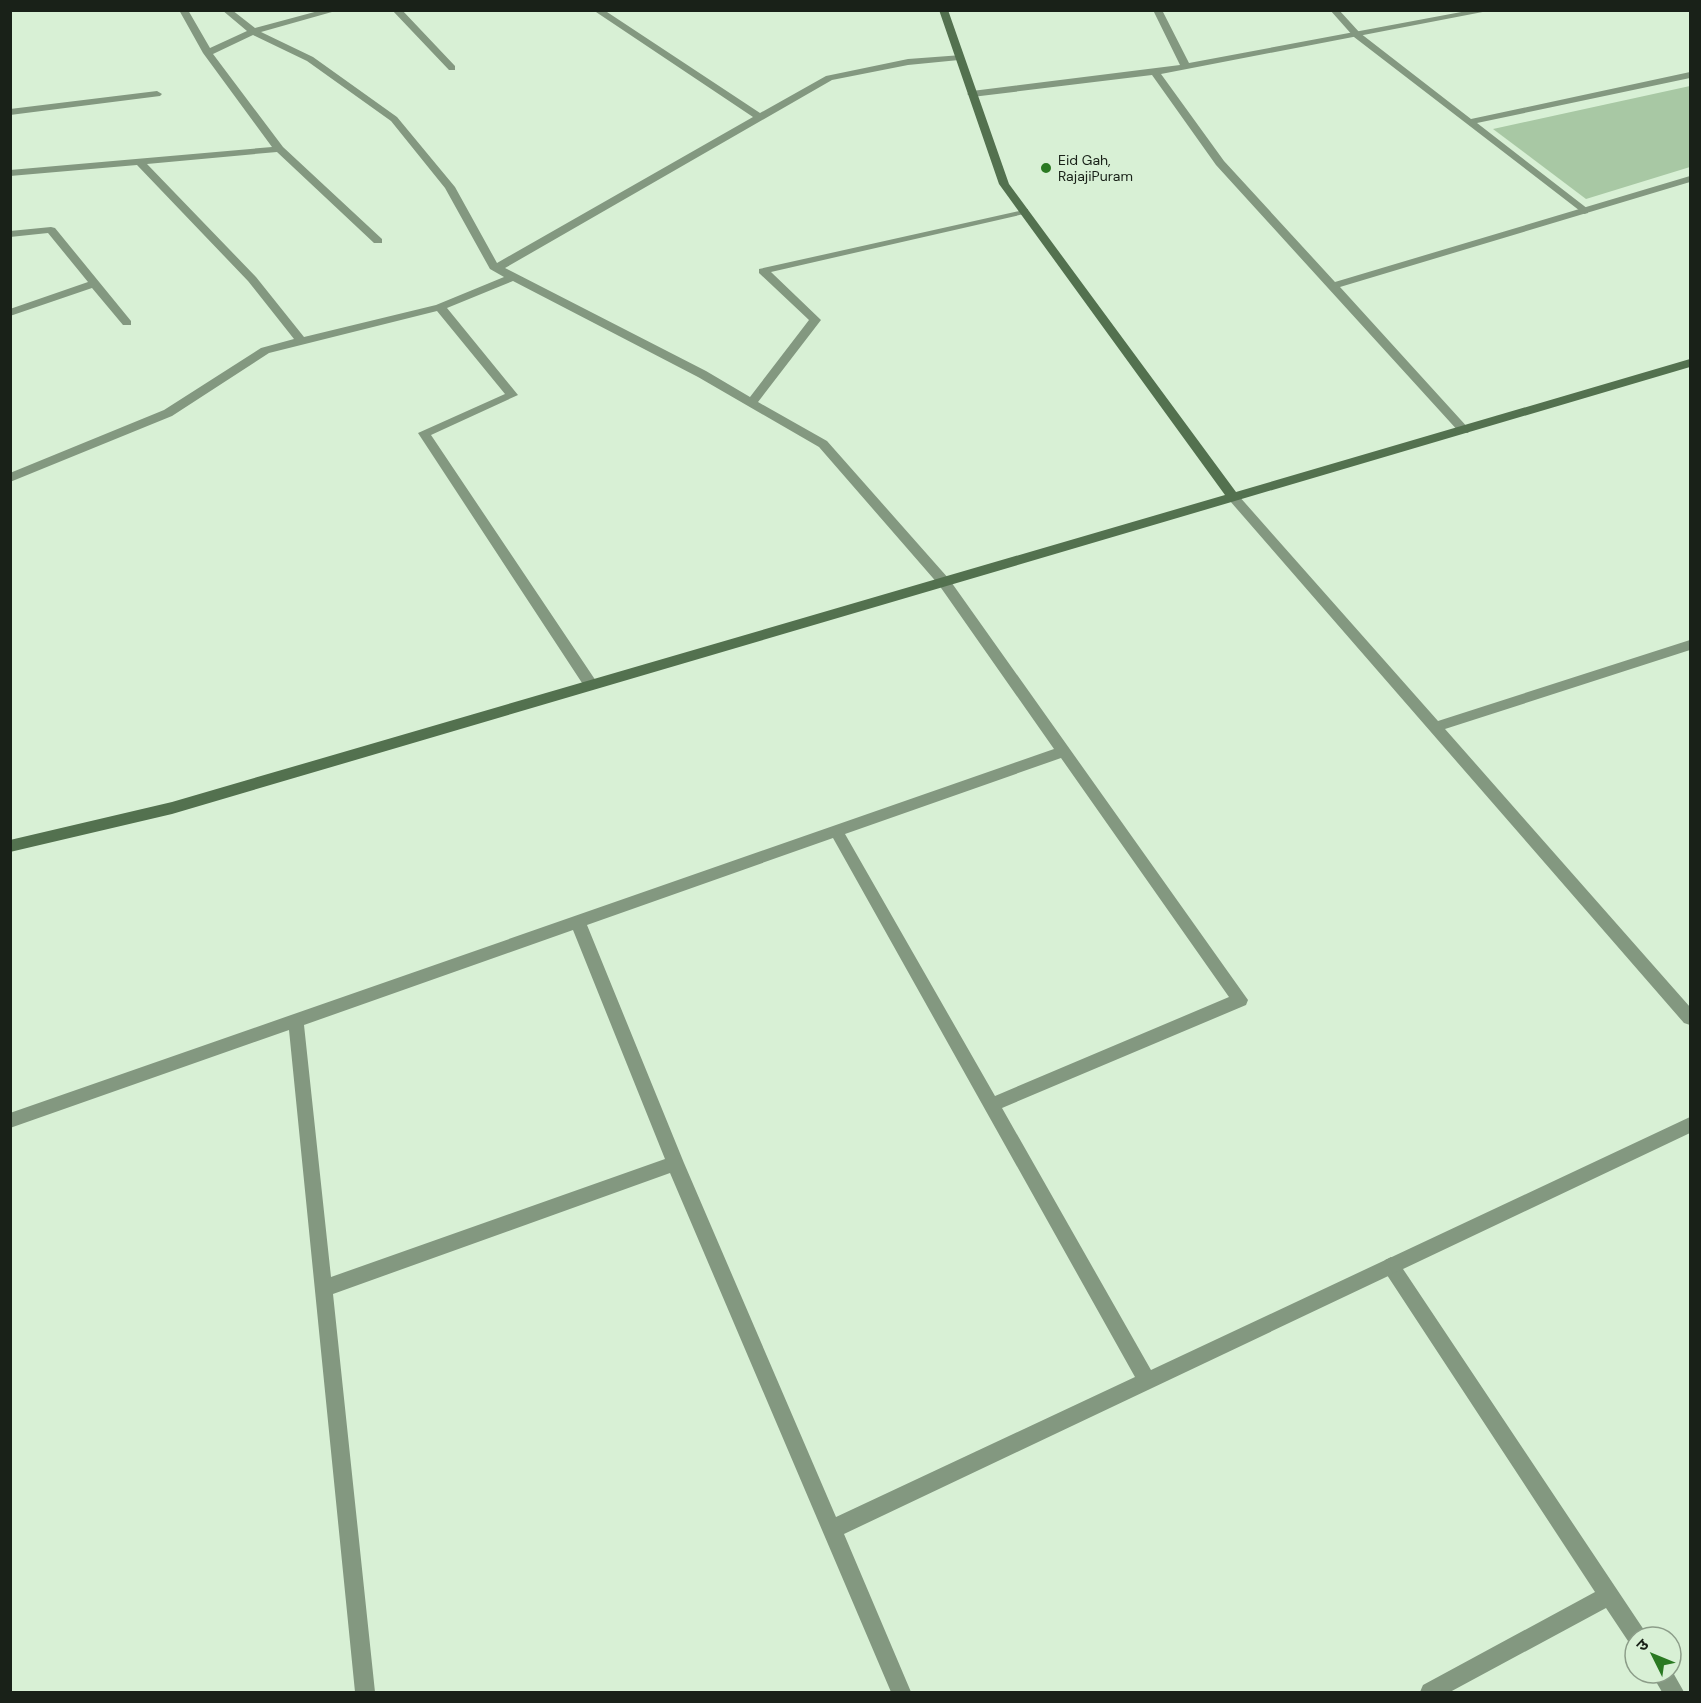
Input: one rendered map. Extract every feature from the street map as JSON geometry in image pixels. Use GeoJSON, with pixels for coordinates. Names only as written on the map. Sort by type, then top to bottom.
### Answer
{"type":"FeatureCollection","features":[{"type":"Feature","properties":{"kind":"street"},"geometry":{"type":"LineString","coordinates":[[183,10],[208,53],[279,148],[378,241]]}},
{"type":"Feature","properties":{"kind":"street"},"geometry":{"type":"LineString","coordinates":[[226,10],[253,31],[310,59],[393,119],[450,187],[496,268],[702,374],[823,444],[944,582],[1240,1000],[991,1105]]}},
{"type":"Feature","properties":{"kind":"street"},"geometry":{"type":"LineString","coordinates":[[208,53],[253,31],[335,10]]}},
{"type":"Feature","properties":{"kind":"street"},"geometry":{"type":"LineString","coordinates":[[396,10],[452,68]]}},
{"type":"Feature","properties":{"kind":"street"},"geometry":{"type":"LineString","coordinates":[[597,10],[759,117]]}},
{"type":"Feature","properties":{"kind":"street"},"geometry":{"type":"LineString","coordinates":[[943,10],[1004,184],[1234,498],[1690,1018]]}},
{"type":"Feature","properties":{"kind":"street"},"geometry":{"type":"LineString","coordinates":[[1157,10],[1186,66]]}},
{"type":"Feature","properties":{"kind":"street"},"geometry":{"type":"LineString","coordinates":[[1334,10],[1357,35],[1584,211]]}},
{"type":"Feature","properties":{"kind":"street"},"geometry":{"type":"LineString","coordinates":[[972,94],[1155,72],[1489,10]]}},
{"type":"Feature","properties":{"kind":"street"},"geometry":{"type":"LineString","coordinates":[[496,268],[829,78],[908,63],[959,57]]}},
{"type":"Feature","properties":{"kind":"street"},"geometry":{"type":"LineString","coordinates":[[1155,72],[1220,164],[1464,430]]}},
{"type":"Feature","properties":{"kind":"street"},"geometry":{"type":"LineString","coordinates":[[1469,122],[1690,75]]}},
{"type":"Feature","properties":{"kind":"street"},"geometry":{"type":"LineString","coordinates":[[10,112],[157,94]]}},
{"type":"Feature","properties":{"kind":"street"},"geometry":{"type":"LineString","coordinates":[[10,173],[279,148]]}},
{"type":"Feature","properties":{"kind":"street"},"geometry":{"type":"LineString","coordinates":[[139,161],[252,279],[301,341]]}},
{"type":"Feature","properties":{"kind":"street"},"geometry":{"type":"LineString","coordinates":[[1333,286],[1690,179]]}},
{"type":"Feature","properties":{"kind":"street"},"geometry":{"type":"LineString","coordinates":[[751,403],[815,320],[763,271],[1024,211]]}},
{"type":"Feature","properties":{"kind":"street"},"geometry":{"type":"LineString","coordinates":[[10,234],[51,230],[127,323]]}},
{"type":"Feature","properties":{"kind":"street"},"geometry":{"type":"LineString","coordinates":[[10,478],[168,413],[265,351],[440,307],[513,277]]}},
{"type":"Feature","properties":{"kind":"street"},"geometry":{"type":"LineString","coordinates":[[10,314],[94,283]]}},
{"type":"Feature","properties":{"kind":"street"},"geometry":{"type":"LineString","coordinates":[[440,307],[512,395],[424,434],[591,686]]}},
{"type":"Feature","properties":{"kind":"street"},"geometry":{"type":"LineString","coordinates":[[10,846],[172,808],[1690,363]]}},
{"type":"Feature","properties":{"kind":"street"},"geometry":{"type":"LineString","coordinates":[[1435,727],[1690,645]]}},
{"type":"Feature","properties":{"kind":"street"},"geometry":{"type":"LineString","coordinates":[[10,1121],[1064,751]]}},
{"type":"Feature","properties":{"kind":"street"},"geometry":{"type":"LineString","coordinates":[[836,831],[1147,1381]]}},
{"type":"Feature","properties":{"kind":"street"},"geometry":{"type":"LineString","coordinates":[[578,922],[675,1163],[901,1692]]}},
{"type":"Feature","properties":{"kind":"street"},"geometry":{"type":"LineString","coordinates":[[296,1021],[365,1692]]}},
{"type":"Feature","properties":{"kind":"street"},"geometry":{"type":"LineString","coordinates":[[831,1530],[1690,1125]]}},
{"type":"Feature","properties":{"kind":"street"},"geometry":{"type":"LineString","coordinates":[[323,1289],[675,1163]]}},
{"type":"Feature","properties":{"kind":"street"},"geometry":{"type":"LineString","coordinates":[[1391,1266],[1629,1625]]}},
{"type":"Feature","properties":{"kind":"street"},"geometry":{"type":"LineString","coordinates":[[1430,1692],[1609,1595]]}},
{"type":"Feature","properties":{"kind":"green space"},"geometry":{"type":"Polygon","coordinates":[[[1690,86],[1690,167],[1586,199],[1493,129],[1690,86]]]}},
{"type":"Feature","properties":{"kind":"place","name":"Eid Gah, RajajiPuram"},"geometry":{"type":"Point","coordinates":[1046,168]}}]}
